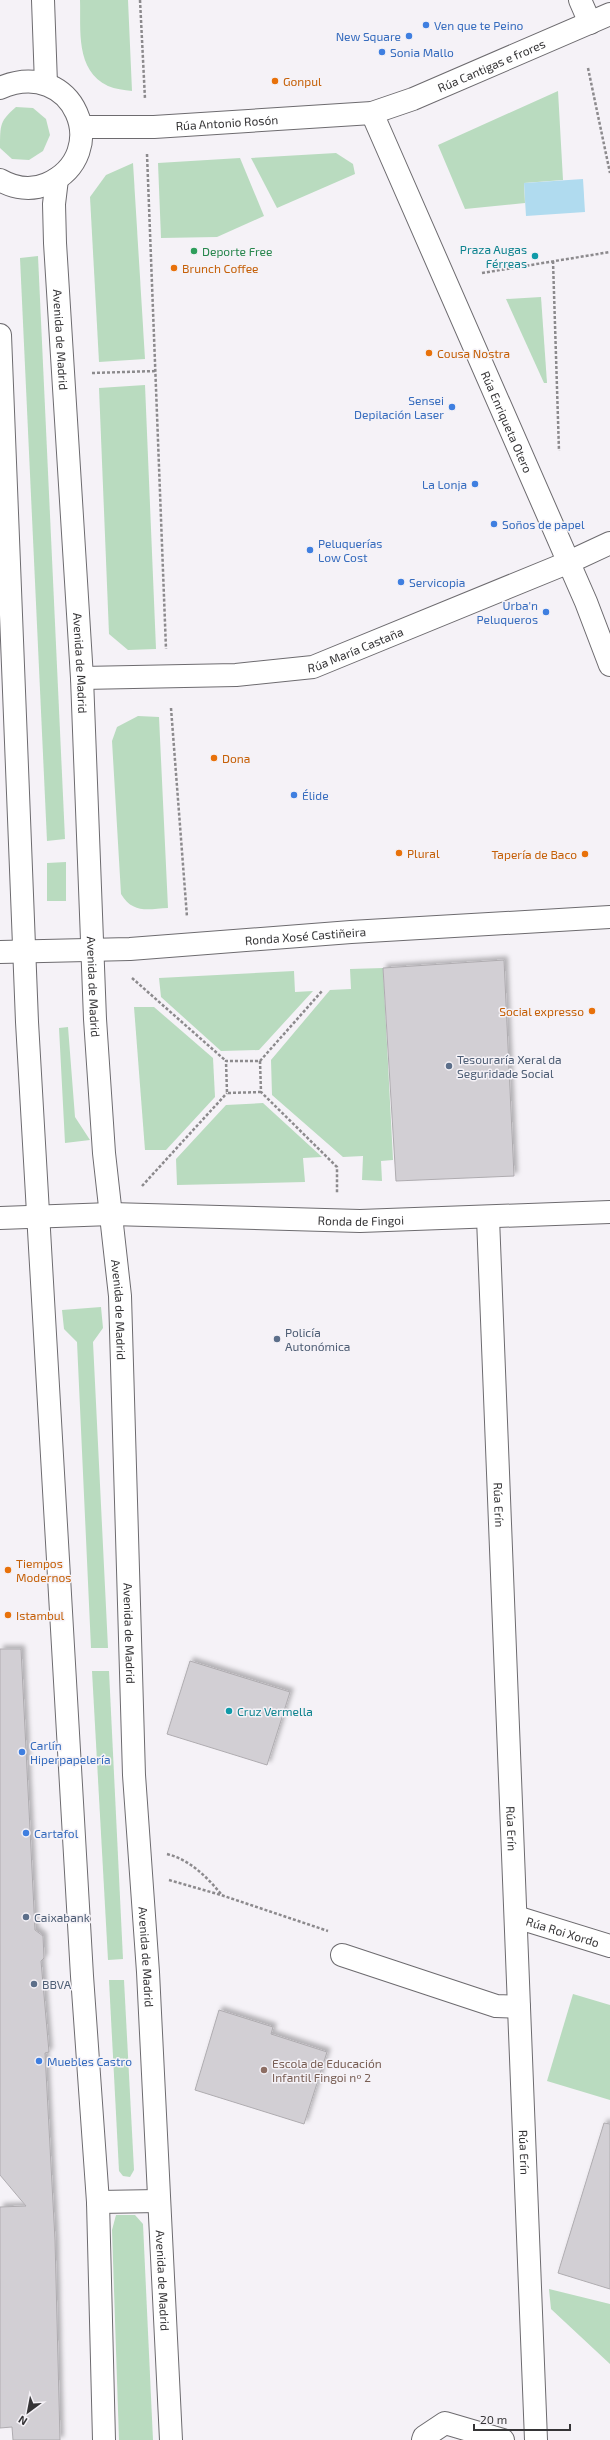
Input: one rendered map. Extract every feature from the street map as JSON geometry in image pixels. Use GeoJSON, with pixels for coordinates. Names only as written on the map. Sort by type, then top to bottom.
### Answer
{"type":"FeatureCollection","features":[{"type":"Feature","properties":{"kind":"street"},"geometry":{"type":"LineString","coordinates":[[43,0],[46,84]]}},
{"type":"Feature","properties":{"kind":"street"},"geometry":{"type":"LineString","coordinates":[[580,0],[590,23]]}},
{"type":"Feature","properties":{"kind":"street","name":"Rúa Cantigas e frores"},"geometry":{"type":"LineString","coordinates":[[372,113],[413,99],[610,14]]}},
{"type":"Feature","properties":{"kind":"street"},"geometry":{"type":"LineString","coordinates":[[0,88],[13,82],[30,80],[46,84],[60,91],[70,101],[77,114],[81,127],[81,142],[76,157],[68,170],[57,180],[41,186],[24,188],[8,184],[0,180]]}},
{"type":"Feature","properties":{"kind":"street","name":"Rúa Antonio Rosón"},"geometry":{"type":"LineString","coordinates":[[81,127],[154,127],[372,113]]}},
{"type":"Feature","properties":{"kind":"street","name":"Rúa Enriqueta Otero"},"geometry":{"type":"LineString","coordinates":[[372,113],[567,563],[586,602],[610,665]]}},
{"type":"Feature","properties":{"kind":"street","name":"Avenida de Madrid"},"geometry":{"type":"LineString","coordinates":[[57,180],[54,204],[82,678],[96,1019],[104,1153],[120,1296],[134,1775],[148,1972],[171,2440]]}},
{"type":"Feature","properties":{"kind":"street"},"geometry":{"type":"LineString","coordinates":[[0,335],[24,952],[82,1976],[98,2202],[104,2440]]}},
{"type":"Feature","properties":{"kind":"street","name":"Rúa María Castaña"},"geometry":{"type":"LineString","coordinates":[[82,678],[236,675],[313,666],[567,563],[610,543]]}},
{"type":"Feature","properties":{"kind":"street","name":"Ronda Xosé Castiñeira"},"geometry":{"type":"LineString","coordinates":[[0,952],[94,950],[610,917]]}},
{"type":"Feature","properties":{"kind":"street","name":"Ronda de Fingoi"},"geometry":{"type":"LineString","coordinates":[[0,1218],[38,1218],[111,1214],[360,1221],[488,1218],[610,1212]]}},
{"type":"Feature","properties":{"kind":"street","name":"Rúa Erín"},"geometry":{"type":"LineString","coordinates":[[488,1218],[536,2440]]}},
{"type":"Feature","properties":{"kind":"street","name":"Rúa Roi Xordo"},"geometry":{"type":"LineString","coordinates":[[516,1917],[610,1946]]}},
{"type":"Feature","properties":{"kind":"street"},"geometry":{"type":"LineString","coordinates":[[342,1954],[496,2006],[519,2007]]}},
{"type":"Feature","properties":{"kind":"street"},"geometry":{"type":"LineString","coordinates":[[98,2202],[159,2201]]}},
{"type":"Feature","properties":{"kind":"street"},"geometry":{"type":"LineString","coordinates":[[423,2440],[424,2437],[445,2422],[503,2440]]}},
{"type":"Feature","properties":{"kind":"path"},"geometry":{"type":"LineString","coordinates":[[140,0],[145,99]]}},
{"type":"Feature","properties":{"kind":"path"},"geometry":{"type":"LineString","coordinates":[[588,68],[610,173]]}},
{"type":"Feature","properties":{"kind":"path"},"geometry":{"type":"LineString","coordinates":[[147,154],[166,653]]}},
{"type":"Feature","properties":{"kind":"path"},"geometry":{"type":"LineString","coordinates":[[482,273],[610,252]]}},
{"type":"Feature","properties":{"kind":"path"},"geometry":{"type":"LineString","coordinates":[[553,261],[559,451]]}},
{"type":"Feature","properties":{"kind":"path"},"geometry":{"type":"LineString","coordinates":[[92,373],[156,372]]}},
{"type":"Feature","properties":{"kind":"path"},"geometry":{"type":"LineString","coordinates":[[171,708],[188,918]]}},
{"type":"Feature","properties":{"kind":"path"},"geometry":{"type":"LineString","coordinates":[[132,978],[226,1061],[260,1061]]}},
{"type":"Feature","properties":{"kind":"path"},"geometry":{"type":"LineString","coordinates":[[322,991],[260,1061],[261,1092],[337,1167],[337,1194]]}},
{"type":"Feature","properties":{"kind":"path"},"geometry":{"type":"LineString","coordinates":[[141,1187],[227,1093],[226,1061]]}},
{"type":"Feature","properties":{"kind":"path"},"geometry":{"type":"LineString","coordinates":[[227,1093],[261,1092]]}},
{"type":"Feature","properties":{"kind":"path"},"geometry":{"type":"LineString","coordinates":[[165,1854],[182,1858],[208,1879],[221,1894]]}},
{"type":"Feature","properties":{"kind":"path"},"geometry":{"type":"LineString","coordinates":[[166,1879],[221,1894],[333,1932]]}},
{"type":"Feature","properties":{"kind":"green space"},"geometry":{"type":"Polygon","coordinates":[[[80,0],[128,0],[132,91],[108,86],[97,79],[90,70],[85,60],[82,48],[80,0]]]}},
{"type":"Feature","properties":{"kind":"green space"},"geometry":{"type":"Polygon","coordinates":[[[558,91],[563,180],[524,183],[525,203],[465,209],[438,145],[558,91]]]}},
{"type":"Feature","properties":{"kind":"green space"},"geometry":{"type":"Polygon","coordinates":[[[16,107],[33,108],[46,119],[50,135],[43,151],[29,160],[12,159],[0,148],[0,133],[2,124],[7,116],[16,107]]]}},
{"type":"Feature","properties":{"kind":"green space"},"geometry":{"type":"Polygon","coordinates":[[[336,153],[353,164],[355,174],[277,208],[251,158],[336,153]]]}},
{"type":"Feature","properties":{"kind":"green space"},"geometry":{"type":"Polygon","coordinates":[[[240,158],[264,216],[217,237],[161,238],[158,163],[240,158]]]}},
{"type":"Feature","properties":{"kind":"green space"},"geometry":{"type":"Polygon","coordinates":[[[133,163],[145,359],[99,362],[90,197],[106,175],[133,163]]]}},
{"type":"Feature","properties":{"kind":"green space"},"geometry":{"type":"Polygon","coordinates":[[[38,256],[65,839],[47,841],[20,258],[38,256]]]}},
{"type":"Feature","properties":{"kind":"green space"},"geometry":{"type":"Polygon","coordinates":[[[541,297],[547,383],[544,383],[506,299],[541,297]]]}},
{"type":"Feature","properties":{"kind":"green space"},"geometry":{"type":"Polygon","coordinates":[[[145,385],[156,649],[128,650],[109,634],[99,388],[145,385]]]}},
{"type":"Feature","properties":{"kind":"green space"},"geometry":{"type":"Polygon","coordinates":[[[138,716],[159,717],[168,908],[142,909],[131,905],[121,894],[112,741],[117,727],[138,716]]]}},
{"type":"Feature","properties":{"kind":"green space"},"geometry":{"type":"Polygon","coordinates":[[[66,862],[66,901],[47,901],[47,863],[66,862]]]}},
{"type":"Feature","properties":{"kind":"green space"},"geometry":{"type":"Polygon","coordinates":[[[383,968],[393,1160],[381,1161],[382,1181],[362,1180],[363,1156],[343,1157],[272,1095],[271,1060],[330,990],[351,989],[350,969],[383,968]]]}},
{"type":"Feature","properties":{"kind":"green space"},"geometry":{"type":"Polygon","coordinates":[[[294,971],[295,992],[313,991],[259,1050],[221,1051],[161,997],[159,978],[294,971]]]}},
{"type":"Feature","properties":{"kind":"green space"},"geometry":{"type":"Polygon","coordinates":[[[134,1007],[154,1007],[213,1058],[215,1097],[166,1150],[145,1150],[134,1007]]]}},
{"type":"Feature","properties":{"kind":"green space"},"geometry":{"type":"Polygon","coordinates":[[[68,1027],[75,1117],[90,1140],[65,1143],[59,1028],[68,1027]]]}},
{"type":"Feature","properties":{"kind":"green space"},"geometry":{"type":"Polygon","coordinates":[[[263,1103],[322,1157],[303,1158],[305,1182],[177,1185],[176,1159],[226,1105],[263,1103]]]}},
{"type":"Feature","properties":{"kind":"green space"},"geometry":{"type":"Polygon","coordinates":[[[101,1307],[103,1328],[93,1342],[108,1648],[91,1648],[77,1342],[64,1329],[62,1310],[101,1307]]]}},
{"type":"Feature","properties":{"kind":"green space"},"geometry":{"type":"Polygon","coordinates":[[[92,1671],[109,1671],[123,1959],[108,1960],[92,1671]]]}},
{"type":"Feature","properties":{"kind":"green space"},"geometry":{"type":"Polygon","coordinates":[[[109,1980],[124,1980],[134,2170],[130,2177],[123,2176],[119,2171],[109,1980]]]}},
{"type":"Feature","properties":{"kind":"green space"},"geometry":{"type":"Polygon","coordinates":[[[573,1994],[610,2005],[610,2100],[547,2081],[573,1994]]]}},
{"type":"Feature","properties":{"kind":"green space"},"geometry":{"type":"Polygon","coordinates":[[[116,2215],[135,2215],[143,2224],[153,2440],[119,2440],[112,2230],[116,2215]]]}},
{"type":"Feature","properties":{"kind":"green space"},"geometry":{"type":"Polygon","coordinates":[[[549,2289],[610,2304],[610,2364],[551,2309],[549,2289]]]}},
{"type":"Feature","properties":{"kind":"water"},"geometry":{"type":"Polygon","coordinates":[[[583,179],[585,212],[526,216],[524,183],[583,179]]]}},
{"type":"Feature","properties":{"kind":"building","name":"Tesouraría Xeral da Seguridade Social"},"geometry":{"type":"Polygon","coordinates":[[[504,960],[514,1176],[396,1181],[383,968],[504,960]]]}},
{"type":"Feature","properties":{"kind":"building"},"geometry":{"type":"Polygon","coordinates":[[[0,1649],[21,1649],[35,1930],[43,1936],[44,1958],[41,1961],[49,2052],[45,2053],[55,2240],[60,2440],[13,2440],[12,2427],[0,2428],[0,2207],[26,2206],[0,2175],[0,1649]]]}},
{"type":"Feature","properties":{"kind":"building","name":"Cruz Vermella"},"geometry":{"type":"Polygon","coordinates":[[[190,1661],[290,1692],[267,1765],[167,1734],[190,1661]]]}},
{"type":"Feature","properties":{"kind":"building"},"geometry":{"type":"Polygon","coordinates":[[[219,2010],[273,2027],[271,2034],[327,2052],[304,2124],[195,2090],[219,2010]]]}},
{"type":"Feature","properties":{"kind":"building"},"geometry":{"type":"Polygon","coordinates":[[[604,2123],[610,2124],[610,2289],[558,2273],[604,2123]]]}},
{"type":"Feature","properties":{"kind":"place","name":"Ven que te Peino"},"geometry":{"type":"Point","coordinates":[426,25]}},
{"type":"Feature","properties":{"kind":"place","name":"New Square"},"geometry":{"type":"Point","coordinates":[409,36]}},
{"type":"Feature","properties":{"kind":"place","name":"Sonia Mallo"},"geometry":{"type":"Point","coordinates":[382,52]}},
{"type":"Feature","properties":{"kind":"place","name":"Gonpul"},"geometry":{"type":"Point","coordinates":[275,81]}},
{"type":"Feature","properties":{"kind":"place","name":"Deporte Free"},"geometry":{"type":"Point","coordinates":[194,251]}},
{"type":"Feature","properties":{"kind":"place","name":"Praza Augas Férreas"},"geometry":{"type":"Point","coordinates":[535,256]}},
{"type":"Feature","properties":{"kind":"place","name":"Brunch Coffee"},"geometry":{"type":"Point","coordinates":[174,268]}},
{"type":"Feature","properties":{"kind":"place","name":"Cousa Nostra"},"geometry":{"type":"Point","coordinates":[429,353]}},
{"type":"Feature","properties":{"kind":"place","name":"Sensei Depilación Laser"},"geometry":{"type":"Point","coordinates":[452,407]}},
{"type":"Feature","properties":{"kind":"place","name":"La Lonja"},"geometry":{"type":"Point","coordinates":[475,484]}},
{"type":"Feature","properties":{"kind":"place","name":"Soños de papel"},"geometry":{"type":"Point","coordinates":[494,524]}},
{"type":"Feature","properties":{"kind":"place","name":"Peluquerías Low Cost"},"geometry":{"type":"Point","coordinates":[310,550]}},
{"type":"Feature","properties":{"kind":"place","name":"Servicopia"},"geometry":{"type":"Point","coordinates":[401,582]}},
{"type":"Feature","properties":{"kind":"place","name":"Urba'n Peluqueros"},"geometry":{"type":"Point","coordinates":[546,612]}},
{"type":"Feature","properties":{"kind":"place","name":"Dona"},"geometry":{"type":"Point","coordinates":[214,758]}},
{"type":"Feature","properties":{"kind":"place","name":"Élide"},"geometry":{"type":"Point","coordinates":[294,795]}},
{"type":"Feature","properties":{"kind":"place","name":"Plural"},"geometry":{"type":"Point","coordinates":[399,853]}},
{"type":"Feature","properties":{"kind":"place","name":"Tapería de Baco"},"geometry":{"type":"Point","coordinates":[585,854]}},
{"type":"Feature","properties":{"kind":"place","name":"Social expresso"},"geometry":{"type":"Point","coordinates":[592,1011]}},
{"type":"Feature","properties":{"kind":"place","name":"Tesouraría Xeral da Seguridade Social"},"geometry":{"type":"Point","coordinates":[449,1066]}},
{"type":"Feature","properties":{"kind":"place","name":"Policía Autonómica"},"geometry":{"type":"Point","coordinates":[277,1339]}},
{"type":"Feature","properties":{"kind":"place","name":"Tiempos Modernos"},"geometry":{"type":"Point","coordinates":[8,1570]}},
{"type":"Feature","properties":{"kind":"place","name":"Istambul"},"geometry":{"type":"Point","coordinates":[8,1615]}},
{"type":"Feature","properties":{"kind":"place","name":"Cruz Vermella"},"geometry":{"type":"Point","coordinates":[229,1711]}},
{"type":"Feature","properties":{"kind":"place","name":"Carlín Hiperpapelería"},"geometry":{"type":"Point","coordinates":[22,1752]}},
{"type":"Feature","properties":{"kind":"place","name":"Cartafol"},"geometry":{"type":"Point","coordinates":[26,1833]}},
{"type":"Feature","properties":{"kind":"place","name":"Caixabank"},"geometry":{"type":"Point","coordinates":[26,1917]}},
{"type":"Feature","properties":{"kind":"place","name":"BBVA"},"geometry":{"type":"Point","coordinates":[34,1984]}},
{"type":"Feature","properties":{"kind":"place","name":"Muebles Castro"},"geometry":{"type":"Point","coordinates":[39,2061]}},
{"type":"Feature","properties":{"kind":"place","name":"Escola de Educación Infantil Fingoi nº 2"},"geometry":{"type":"Point","coordinates":[264,2070]}}]}
